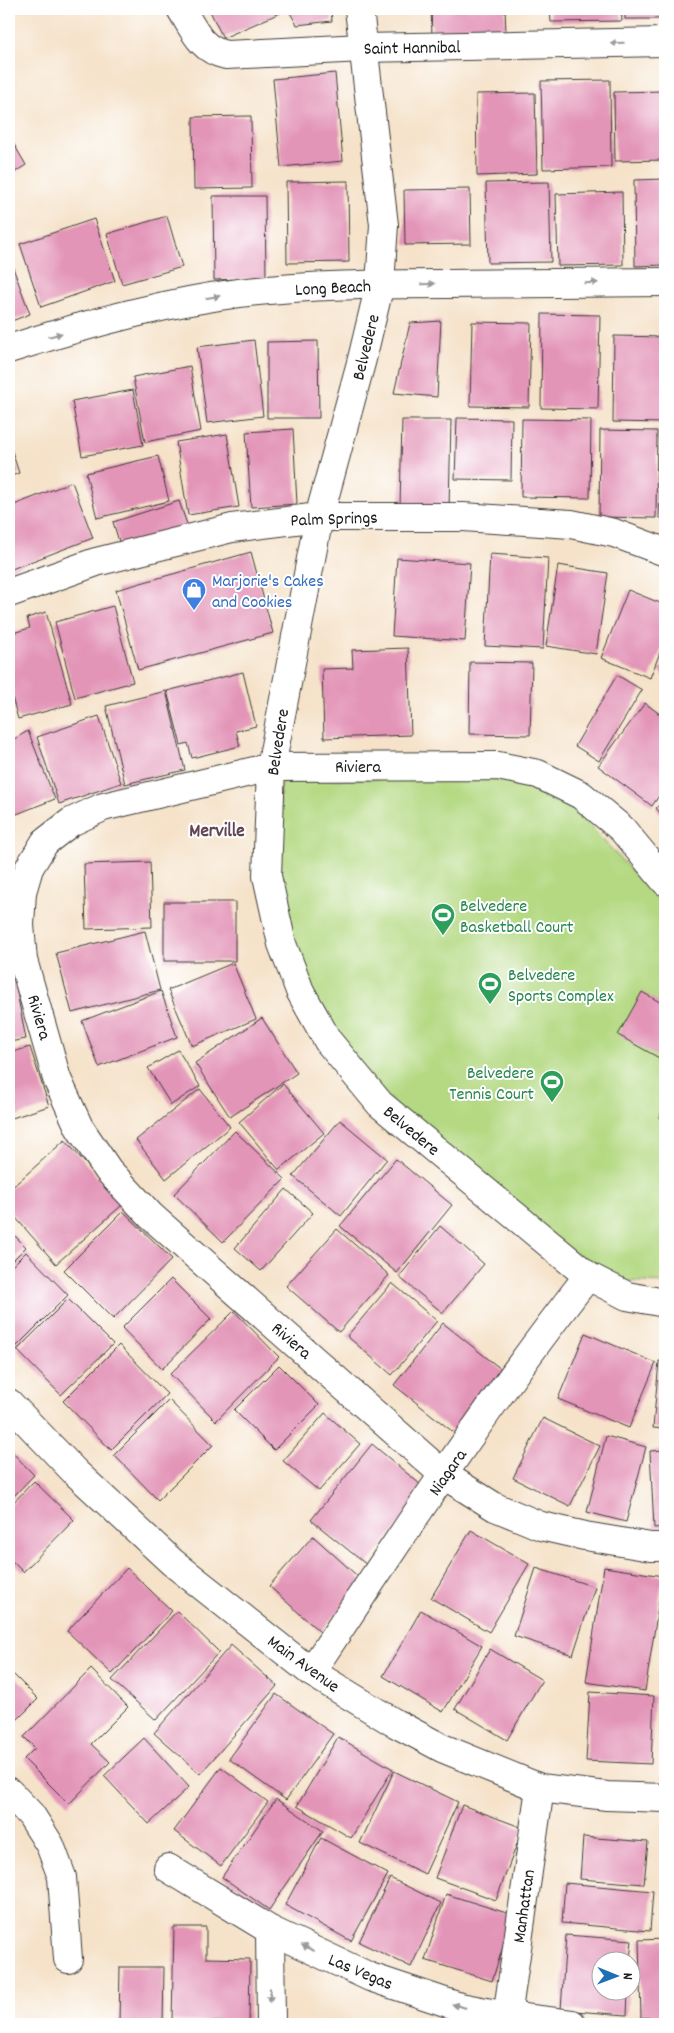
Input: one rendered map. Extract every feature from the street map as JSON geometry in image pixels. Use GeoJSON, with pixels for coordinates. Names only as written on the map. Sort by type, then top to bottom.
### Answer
{"type":"FeatureCollection","features":[{"type":"Feature","properties":{"kind":"street","name":"Saint Hannibal"},"geometry":{"type":"LineString","coordinates":[[181,9],[204,44],[213,52],[239,55],[362,48],[665,42]]}},
{"type":"Feature","properties":{"kind":"street","name":"Belvedere"},"geometry":{"type":"LineString","coordinates":[[359,9],[362,48],[384,225],[380,284],[362,359],[319,517],[271,767],[267,876],[282,944],[300,991],[328,1041],[380,1104],[588,1276],[627,1296],[665,1303]]}},
{"type":"Feature","properties":{"kind":"street","name":"Long Beach"},"geometry":{"type":"LineString","coordinates":[[9,349],[52,336],[190,301],[248,292],[380,284],[665,282]]}},
{"type":"Feature","properties":{"kind":"street","name":"Palm Springs"},"geometry":{"type":"LineString","coordinates":[[9,593],[96,562],[232,528],[319,517],[463,517],[571,524],[614,533],[665,552]]}},
{"type":"Feature","properties":{"kind":"street","name":"Riviera"},"geometry":{"type":"LineString","coordinates":[[665,881],[622,829],[588,800],[538,774],[498,766],[271,767],[103,807],[71,822],[46,842],[15,892],[23,960],[57,1079],[79,1127],[108,1170],[151,1216],[444,1475],[495,1507],[541,1526],[585,1536],[651,1547],[665,1546]]}},
{"type":"Feature","properties":{"kind":"street","name":"Niagara"},"geometry":{"type":"LineString","coordinates":[[311,1672],[444,1475],[548,1326],[588,1276]]}},
{"type":"Feature","properties":{"kind":"street","name":"Main Avenue"},"geometry":{"type":"LineString","coordinates":[[9,1403],[75,1472],[172,1562],[311,1672],[393,1722],[442,1748],[540,1788],[607,1796],[665,1798]]}},
{"type":"Feature","properties":{"kind":"street","name":"Manhattan"},"geometry":{"type":"LineString","coordinates":[[506,2020],[540,1788]]}},
{"type":"Feature","properties":{"kind":"street"},"geometry":{"type":"LineString","coordinates":[[9,1792],[31,1814],[50,1845],[62,1877],[68,1959]]}},
{"type":"Feature","properties":{"kind":"street","name":"Las Vegas"},"geometry":{"type":"LineString","coordinates":[[168,1868],[270,1930],[370,1977],[506,2020],[572,2024]]}},
{"type":"Feature","properties":{"kind":"street"},"geometry":{"type":"LineString","coordinates":[[270,1930],[271,2024]]}},
{"type":"Feature","properties":{"kind":"green space","name":"Belvedere Sports Complex"},"geometry":{"type":"Polygon","coordinates":[[[476,777],[522,782],[576,811],[665,907],[665,1283],[626,1281],[581,1258],[410,1123],[325,1023],[283,927],[278,851],[281,780],[476,777]]]}},
{"type":"Feature","properties":{"kind":"building"},"geometry":{"type":"Polygon","coordinates":[[[209,9],[278,9],[280,13],[223,38],[209,9]]]}},
{"type":"Feature","properties":{"kind":"building"},"geometry":{"type":"Polygon","coordinates":[[[288,9],[331,9],[332,21],[297,25],[288,9]]]}},
{"type":"Feature","properties":{"kind":"building"},"geometry":{"type":"Polygon","coordinates":[[[431,9],[505,9],[506,33],[432,35],[431,9]]]}},
{"type":"Feature","properties":{"kind":"building"},"geometry":{"type":"Polygon","coordinates":[[[550,9],[621,9],[622,21],[551,22],[550,9]]]}},
{"type":"Feature","properties":{"kind":"building"},"geometry":{"type":"Polygon","coordinates":[[[625,9],[665,9],[665,19],[625,19],[625,9]]]}},
{"type":"Feature","properties":{"kind":"building"},"geometry":{"type":"Polygon","coordinates":[[[335,73],[343,161],[281,167],[273,79],[335,73]]]}},
{"type":"Feature","properties":{"kind":"building"},"geometry":{"type":"Polygon","coordinates":[[[610,80],[611,167],[543,169],[541,81],[610,80]]]}},
{"type":"Feature","properties":{"kind":"building"},"geometry":{"type":"Polygon","coordinates":[[[665,91],[665,160],[615,161],[614,92],[665,91]]]}},
{"type":"Feature","properties":{"kind":"building"},"geometry":{"type":"Polygon","coordinates":[[[535,93],[537,174],[477,176],[476,94],[535,93]]]}},
{"type":"Feature","properties":{"kind":"building"},"geometry":{"type":"Polygon","coordinates":[[[251,116],[252,188],[194,189],[193,117],[251,116]]]}},
{"type":"Feature","properties":{"kind":"building"},"geometry":{"type":"Polygon","coordinates":[[[9,136],[26,165],[9,176],[9,136]]]}},
{"type":"Feature","properties":{"kind":"building"},"geometry":{"type":"Polygon","coordinates":[[[665,179],[665,265],[635,266],[634,180],[665,179]]]}},
{"type":"Feature","properties":{"kind":"building"},"geometry":{"type":"Polygon","coordinates":[[[348,181],[349,262],[287,263],[286,182],[348,181]]]}},
{"type":"Feature","properties":{"kind":"building"},"geometry":{"type":"Polygon","coordinates":[[[549,182],[551,262],[488,263],[486,183],[549,182]]]}},
{"type":"Feature","properties":{"kind":"building"},"geometry":{"type":"Polygon","coordinates":[[[470,189],[471,244],[405,245],[404,190],[470,189]]]}},
{"type":"Feature","properties":{"kind":"building"},"geometry":{"type":"Polygon","coordinates":[[[622,192],[623,265],[558,266],[556,194],[622,192]]]}},
{"type":"Feature","properties":{"kind":"building"},"geometry":{"type":"Polygon","coordinates":[[[213,196],[265,196],[266,278],[214,280],[213,196]]]}},
{"type":"Feature","properties":{"kind":"building"},"geometry":{"type":"Polygon","coordinates":[[[167,216],[182,267],[122,284],[107,234],[167,216]]]}},
{"type":"Feature","properties":{"kind":"building"},"geometry":{"type":"Polygon","coordinates":[[[94,219],[115,281],[41,307],[20,244],[94,219]]]}},
{"type":"Feature","properties":{"kind":"building"},"geometry":{"type":"Polygon","coordinates":[[[9,257],[30,314],[9,322],[9,257]]]}},
{"type":"Feature","properties":{"kind":"building"},"geometry":{"type":"Polygon","coordinates":[[[542,314],[600,315],[598,409],[541,408],[542,314]]]}},
{"type":"Feature","properties":{"kind":"building"},"geometry":{"type":"Polygon","coordinates":[[[441,321],[437,397],[394,393],[410,323],[441,321]]]}},
{"type":"Feature","properties":{"kind":"building"},"geometry":{"type":"Polygon","coordinates":[[[472,322],[531,323],[529,407],[470,406],[472,322]]]}},
{"type":"Feature","properties":{"kind":"building"},"geometry":{"type":"Polygon","coordinates":[[[614,336],[665,337],[665,423],[613,422],[614,336]]]}},
{"type":"Feature","properties":{"kind":"building"},"geometry":{"type":"Polygon","coordinates":[[[254,340],[263,416],[207,423],[197,347],[254,340]]]}},
{"type":"Feature","properties":{"kind":"building"},"geometry":{"type":"Polygon","coordinates":[[[318,341],[319,418],[267,418],[267,342],[318,341]]]}},
{"type":"Feature","properties":{"kind":"building"},"geometry":{"type":"Polygon","coordinates":[[[190,366],[201,431],[145,442],[133,377],[190,366]]]}},
{"type":"Feature","properties":{"kind":"building"},"geometry":{"type":"Polygon","coordinates":[[[133,390],[143,445],[82,456],[72,401],[133,390]]]}},
{"type":"Feature","properties":{"kind":"building"},"geometry":{"type":"Polygon","coordinates":[[[457,418],[512,419],[511,480],[455,479],[457,418]]]}},
{"type":"Feature","properties":{"kind":"building"},"geometry":{"type":"Polygon","coordinates":[[[522,419],[591,420],[590,498],[521,497],[522,419]]]}},
{"type":"Feature","properties":{"kind":"building"},"geometry":{"type":"Polygon","coordinates":[[[402,420],[451,420],[449,508],[400,507],[402,420]]]}},
{"type":"Feature","properties":{"kind":"building"},"geometry":{"type":"Polygon","coordinates":[[[665,428],[665,520],[659,517],[663,429],[665,428]]]}},
{"type":"Feature","properties":{"kind":"building"},"geometry":{"type":"Polygon","coordinates":[[[293,429],[297,504],[251,507],[246,432],[293,429]]]}},
{"type":"Feature","properties":{"kind":"building"},"geometry":{"type":"Polygon","coordinates":[[[600,430],[657,431],[656,518],[599,517],[600,430]]]}},
{"type":"Feature","properties":{"kind":"building"},"geometry":{"type":"Polygon","coordinates":[[[227,434],[239,507],[188,515],[176,442],[227,434]]]}},
{"type":"Feature","properties":{"kind":"building"},"geometry":{"type":"Polygon","coordinates":[[[9,442],[19,473],[9,477],[9,442]]]}},
{"type":"Feature","properties":{"kind":"building"},"geometry":{"type":"Polygon","coordinates":[[[158,456],[169,501],[97,518],[86,473],[158,456]]]}},
{"type":"Feature","properties":{"kind":"building"},"geometry":{"type":"Polygon","coordinates":[[[72,482],[93,538],[9,570],[9,507],[72,482]]]}},
{"type":"Feature","properties":{"kind":"building"},"geometry":{"type":"Polygon","coordinates":[[[179,501],[189,530],[122,551],[113,522],[179,501]]]}},
{"type":"Feature","properties":{"kind":"building","name":"Marjorie's Cakes and Cookies"},"geometry":{"type":"Polygon","coordinates":[[[251,552],[273,633],[138,670],[116,590],[251,552]]]}},
{"type":"Feature","properties":{"kind":"building"},"geometry":{"type":"Polygon","coordinates":[[[490,554],[548,558],[543,649],[485,646],[490,554]]]}},
{"type":"Feature","properties":{"kind":"building"},"geometry":{"type":"Polygon","coordinates":[[[397,558],[470,563],[465,641],[392,636],[397,558]]]}},
{"type":"Feature","properties":{"kind":"building"},"geometry":{"type":"Polygon","coordinates":[[[558,565],[608,573],[596,654],[546,646],[558,565]]]}},
{"type":"Feature","properties":{"kind":"building"},"geometry":{"type":"Polygon","coordinates":[[[628,590],[665,605],[665,640],[650,678],[601,658],[628,590]]]}},
{"type":"Feature","properties":{"kind":"building"},"geometry":{"type":"Polygon","coordinates":[[[113,606],[133,682],[75,698],[55,622],[113,606]]]}},
{"type":"Feature","properties":{"kind":"building"},"geometry":{"type":"Polygon","coordinates":[[[46,612],[72,704],[18,719],[9,686],[9,634],[30,628],[27,618],[46,612]]]}},
{"type":"Feature","properties":{"kind":"building"},"geometry":{"type":"Polygon","coordinates":[[[408,648],[411,735],[324,738],[322,669],[353,668],[352,650],[408,648]]]}},
{"type":"Feature","properties":{"kind":"building"},"geometry":{"type":"Polygon","coordinates":[[[470,662],[532,663],[530,735],[469,734],[470,662]]]}},
{"type":"Feature","properties":{"kind":"building"},"geometry":{"type":"Polygon","coordinates":[[[665,664],[665,676],[659,670],[665,664]]]}},
{"type":"Feature","properties":{"kind":"building"},"geometry":{"type":"Polygon","coordinates":[[[243,672],[256,726],[236,731],[240,746],[192,758],[188,743],[181,745],[167,691],[243,672]]]}},
{"type":"Feature","properties":{"kind":"building"},"geometry":{"type":"Polygon","coordinates":[[[617,675],[642,690],[599,761],[575,746],[617,675]]]}},
{"type":"Feature","properties":{"kind":"building"},"geometry":{"type":"Polygon","coordinates":[[[166,691],[185,770],[125,784],[106,706],[166,691]]]}},
{"type":"Feature","properties":{"kind":"building"},"geometry":{"type":"Polygon","coordinates":[[[645,703],[665,718],[665,787],[652,806],[598,766],[645,703]]]}},
{"type":"Feature","properties":{"kind":"building"},"geometry":{"type":"Polygon","coordinates":[[[99,716],[121,783],[59,804],[37,737],[99,716]]]}},
{"type":"Feature","properties":{"kind":"building"},"geometry":{"type":"Polygon","coordinates":[[[28,731],[55,799],[9,817],[9,742],[28,731]]]}},
{"type":"Feature","properties":{"kind":"building"},"geometry":{"type":"Polygon","coordinates":[[[665,800],[665,819],[656,808],[665,800]]]}},
{"type":"Feature","properties":{"kind":"building"},"geometry":{"type":"Polygon","coordinates":[[[150,862],[152,927],[86,929],[84,864],[150,862]]]}},
{"type":"Feature","properties":{"kind":"building"},"geometry":{"type":"Polygon","coordinates":[[[164,902],[235,902],[235,961],[164,961],[164,902]]]}},
{"type":"Feature","properties":{"kind":"building"},"geometry":{"type":"Polygon","coordinates":[[[145,931],[160,990],[72,1013],[56,953],[145,931]]]}},
{"type":"Feature","properties":{"kind":"building"},"geometry":{"type":"Polygon","coordinates":[[[233,963],[256,1019],[192,1046],[168,990],[233,963]]]}},
{"type":"Feature","properties":{"kind":"building"},"geometry":{"type":"Polygon","coordinates":[[[14,977],[26,1039],[9,1042],[9,978],[14,977]]]}},
{"type":"Feature","properties":{"kind":"building"},"geometry":{"type":"Polygon","coordinates":[[[161,991],[177,1037],[99,1067],[82,1021],[161,991]]]}},
{"type":"Feature","properties":{"kind":"building"},"geometry":{"type":"Polygon","coordinates":[[[642,992],[665,1005],[665,1052],[661,1059],[618,1035],[642,992]]]}},
{"type":"Feature","properties":{"kind":"building"},"geometry":{"type":"Polygon","coordinates":[[[262,1018],[297,1073],[230,1117],[195,1063],[262,1018]]]}},
{"type":"Feature","properties":{"kind":"building"},"geometry":{"type":"Polygon","coordinates":[[[30,1047],[49,1106],[9,1119],[9,1053],[30,1047]]]}},
{"type":"Feature","properties":{"kind":"building"},"geometry":{"type":"Polygon","coordinates":[[[178,1050],[200,1086],[171,1105],[148,1068],[178,1050]]]}},
{"type":"Feature","properties":{"kind":"building"},"geometry":{"type":"Polygon","coordinates":[[[283,1084],[324,1133],[279,1170],[239,1122],[283,1084]]]}},
{"type":"Feature","properties":{"kind":"building"},"geometry":{"type":"Polygon","coordinates":[[[200,1089],[230,1127],[166,1179],[136,1140],[200,1089]]]}},
{"type":"Feature","properties":{"kind":"building"},"geometry":{"type":"Polygon","coordinates":[[[665,1098],[665,1119],[660,1118],[665,1098]]]}},
{"type":"Feature","properties":{"kind":"building"},"geometry":{"type":"Polygon","coordinates":[[[340,1120],[387,1159],[341,1216],[293,1176],[340,1120]]]}},
{"type":"Feature","properties":{"kind":"building"},"geometry":{"type":"Polygon","coordinates":[[[235,1131],[285,1179],[223,1242],[174,1194],[235,1131]]]}},
{"type":"Feature","properties":{"kind":"building"},"geometry":{"type":"Polygon","coordinates":[[[65,1140],[122,1205],[56,1264],[9,1210],[9,1190],[65,1140]]]}},
{"type":"Feature","properties":{"kind":"building"},"geometry":{"type":"Polygon","coordinates":[[[396,1159],[452,1205],[397,1273],[340,1226],[396,1159]]]}},
{"type":"Feature","properties":{"kind":"building"},"geometry":{"type":"Polygon","coordinates":[[[286,1189],[313,1213],[261,1271],[235,1248],[286,1189]]]}},
{"type":"Feature","properties":{"kind":"building"},"geometry":{"type":"Polygon","coordinates":[[[123,1211],[172,1259],[113,1319],[64,1270],[123,1211]]]}},
{"type":"Feature","properties":{"kind":"building"},"geometry":{"type":"Polygon","coordinates":[[[440,1226],[484,1264],[443,1313],[399,1277],[440,1226]]]}},
{"type":"Feature","properties":{"kind":"building"},"geometry":{"type":"Polygon","coordinates":[[[337,1229],[389,1275],[339,1332],[286,1286],[337,1229]]]}},
{"type":"Feature","properties":{"kind":"building"},"geometry":{"type":"Polygon","coordinates":[[[9,1230],[26,1247],[9,1264],[9,1230]]]}},
{"type":"Feature","properties":{"kind":"building"},"geometry":{"type":"Polygon","coordinates":[[[26,1252],[68,1295],[10,1353],[9,1269],[26,1252]]]}},
{"type":"Feature","properties":{"kind":"building"},"geometry":{"type":"Polygon","coordinates":[[[171,1279],[211,1319],[162,1369],[122,1328],[171,1279]]]}},
{"type":"Feature","properties":{"kind":"building"},"geometry":{"type":"Polygon","coordinates":[[[392,1283],[437,1321],[392,1375],[347,1336],[392,1283]]]}},
{"type":"Feature","properties":{"kind":"building"},"geometry":{"type":"Polygon","coordinates":[[[68,1299],[113,1344],[61,1395],[17,1350],[68,1299]]]}},
{"type":"Feature","properties":{"kind":"building"},"geometry":{"type":"Polygon","coordinates":[[[234,1311],[279,1357],[216,1421],[170,1374],[234,1311]]]}},
{"type":"Feature","properties":{"kind":"building"},"geometry":{"type":"Polygon","coordinates":[[[443,1323],[511,1377],[462,1439],[394,1385],[443,1323]]]}},
{"type":"Feature","properties":{"kind":"building"},"geometry":{"type":"Polygon","coordinates":[[[585,1333],[656,1363],[629,1428],[558,1399],[585,1333]]]}},
{"type":"Feature","properties":{"kind":"building"},"geometry":{"type":"Polygon","coordinates":[[[119,1345],[167,1394],[111,1450],[63,1401],[119,1345]]]}},
{"type":"Feature","properties":{"kind":"building"},"geometry":{"type":"Polygon","coordinates":[[[659,1361],[665,1362],[665,1429],[653,1428],[659,1361]]]}},
{"type":"Feature","properties":{"kind":"building"},"geometry":{"type":"Polygon","coordinates":[[[279,1365],[319,1405],[274,1450],[234,1410],[279,1365]]]}},
{"type":"Feature","properties":{"kind":"building"},"geometry":{"type":"Polygon","coordinates":[[[169,1400],[213,1445],[158,1500],[114,1455],[169,1400]]]}},
{"type":"Feature","properties":{"kind":"building"},"geometry":{"type":"Polygon","coordinates":[[[325,1413],[360,1444],[319,1491],[283,1461],[325,1413]]]}},
{"type":"Feature","properties":{"kind":"building"},"geometry":{"type":"Polygon","coordinates":[[[543,1418],[600,1446],[570,1506],[513,1478],[543,1418]]]}},
{"type":"Feature","properties":{"kind":"building"},"geometry":{"type":"Polygon","coordinates":[[[606,1436],[646,1447],[626,1522],[587,1512],[606,1436]]]}},
{"type":"Feature","properties":{"kind":"building"},"geometry":{"type":"Polygon","coordinates":[[[372,1444],[427,1490],[367,1565],[311,1520],[372,1444]]]}},
{"type":"Feature","properties":{"kind":"building"},"geometry":{"type":"Polygon","coordinates":[[[9,1449],[34,1475],[9,1501],[9,1449]]]}},
{"type":"Feature","properties":{"kind":"building"},"geometry":{"type":"Polygon","coordinates":[[[665,1450],[665,1527],[654,1528],[650,1451],[665,1450]]]}},
{"type":"Feature","properties":{"kind":"building"},"geometry":{"type":"Polygon","coordinates":[[[34,1481],[74,1520],[23,1572],[9,1558],[9,1507],[34,1481]]]}},
{"type":"Feature","properties":{"kind":"building"},"geometry":{"type":"Polygon","coordinates":[[[471,1530],[529,1564],[489,1632],[431,1598],[471,1530]]]}},
{"type":"Feature","properties":{"kind":"building"},"geometry":{"type":"Polygon","coordinates":[[[313,1536],[364,1582],[320,1632],[269,1586],[313,1536]]]}},
{"type":"Feature","properties":{"kind":"building"},"geometry":{"type":"Polygon","coordinates":[[[604,1567],[663,1576],[645,1691],[586,1682],[604,1567]]]}},
{"type":"Feature","properties":{"kind":"building"},"geometry":{"type":"Polygon","coordinates":[[[127,1568],[172,1611],[112,1674],[67,1631],[127,1568]]]}},
{"type":"Feature","properties":{"kind":"building"},"geometry":{"type":"Polygon","coordinates":[[[536,1568],[595,1587],[573,1655],[514,1636],[536,1568]]]}},
{"type":"Feature","properties":{"kind":"building"},"geometry":{"type":"Polygon","coordinates":[[[421,1610],[482,1646],[443,1712],[383,1676],[421,1610]]]}},
{"type":"Feature","properties":{"kind":"building"},"geometry":{"type":"Polygon","coordinates":[[[177,1611],[219,1652],[156,1720],[112,1680],[177,1611]]]}},
{"type":"Feature","properties":{"kind":"building"},"geometry":{"type":"Polygon","coordinates":[[[231,1645],[277,1686],[200,1774],[154,1733],[231,1645]]]}},
{"type":"Feature","properties":{"kind":"building"},"geometry":{"type":"Polygon","coordinates":[[[490,1649],[542,1680],[507,1740],[455,1709],[490,1649]]]}},
{"type":"Feature","properties":{"kind":"building"},"geometry":{"type":"Polygon","coordinates":[[[91,1669],[128,1707],[91,1744],[110,1762],[69,1804],[24,1759],[35,1748],[24,1737],[91,1669]]]}},
{"type":"Feature","properties":{"kind":"building"},"geometry":{"type":"Polygon","coordinates":[[[9,1670],[38,1699],[9,1728],[9,1670]]]}},
{"type":"Feature","properties":{"kind":"building"},"geometry":{"type":"Polygon","coordinates":[[[590,1692],[654,1696],[651,1764],[586,1761],[590,1692]]]}},
{"type":"Feature","properties":{"kind":"building"},"geometry":{"type":"Polygon","coordinates":[[[276,1694],[333,1734],[286,1800],[229,1759],[276,1694]]]}},
{"type":"Feature","properties":{"kind":"building"},"geometry":{"type":"Polygon","coordinates":[[[338,1737],[393,1769],[351,1838],[297,1806],[338,1737]]]}},
{"type":"Feature","properties":{"kind":"building"},"geometry":{"type":"Polygon","coordinates":[[[144,1738],[189,1787],[149,1824],[104,1776],[144,1738]]]}},
{"type":"Feature","properties":{"kind":"building"},"geometry":{"type":"Polygon","coordinates":[[[221,1767],[268,1802],[221,1866],[174,1831],[221,1767]]]}},
{"type":"Feature","properties":{"kind":"building"},"geometry":{"type":"Polygon","coordinates":[[[394,1771],[458,1802],[425,1874],[360,1843],[394,1771]]]}},
{"type":"Feature","properties":{"kind":"building"},"geometry":{"type":"Polygon","coordinates":[[[276,1799],[323,1831],[269,1910],[222,1877],[276,1799]]]}},
{"type":"Feature","properties":{"kind":"building"},"geometry":{"type":"Polygon","coordinates":[[[462,1805],[523,1828],[496,1900],[435,1878],[462,1805]]]}},
{"type":"Feature","properties":{"kind":"building"},"geometry":{"type":"Polygon","coordinates":[[[583,1837],[648,1842],[644,1884],[580,1879],[583,1837]]]}},
{"type":"Feature","properties":{"kind":"building"},"geometry":{"type":"Polygon","coordinates":[[[321,1838],[388,1874],[351,1941],[285,1905],[321,1838]]]}},
{"type":"Feature","properties":{"kind":"building"},"geometry":{"type":"Polygon","coordinates":[[[390,1878],[441,1903],[411,1967],[359,1942],[390,1878]]]}},
{"type":"Feature","properties":{"kind":"building"},"geometry":{"type":"Polygon","coordinates":[[[565,1883],[653,1891],[650,1931],[562,1923],[565,1883]]]}},
{"type":"Feature","properties":{"kind":"building"},"geometry":{"type":"Polygon","coordinates":[[[446,1894],[513,1915],[492,1981],[425,1960],[446,1894]]]}},
{"type":"Feature","properties":{"kind":"building"},"geometry":{"type":"Polygon","coordinates":[[[174,1927],[206,1927],[206,1958],[250,1959],[249,2023],[172,2021],[174,1927]]]}},
{"type":"Feature","properties":{"kind":"building"},"geometry":{"type":"Polygon","coordinates":[[[566,1935],[632,1940],[631,1950],[592,1950],[592,2000],[628,2000],[627,2015],[561,2010],[566,1935]]]}},
{"type":"Feature","properties":{"kind":"building"},"geometry":{"type":"Polygon","coordinates":[[[665,1939],[665,2017],[641,2018],[642,1950],[639,1950],[639,1940],[665,1939]]]}},
{"type":"Feature","properties":{"kind":"building"},"geometry":{"type":"Polygon","coordinates":[[[120,1967],[164,1967],[163,2024],[119,2024],[120,1967]]]}},
{"type":"Feature","properties":{"kind":"building"},"geometry":{"type":"Polygon","coordinates":[[[327,2020],[401,2021],[401,2024],[327,2024],[327,2020]]]}},
{"type":"Feature","properties":{"kind":"place","name":"Marjorie's Cakes and Cookies"},"geometry":{"type":"Point","coordinates":[194,611]}},
{"type":"Feature","properties":{"kind":"place","name":"Belvedere Basketball Court"},"geometry":{"type":"Point","coordinates":[443,936]}},
{"type":"Feature","properties":{"kind":"place","name":"Belvedere Sports Complex"},"geometry":{"type":"Point","coordinates":[490,1005]}},
{"type":"Feature","properties":{"kind":"place","name":"Belvedere Tennis Court"},"geometry":{"type":"Point","coordinates":[552,1103]}},
{"type":"Feature","properties":{"kind":"district","name":"Merville"},"geometry":{"type":"Point","coordinates":[217,829]}}]}
